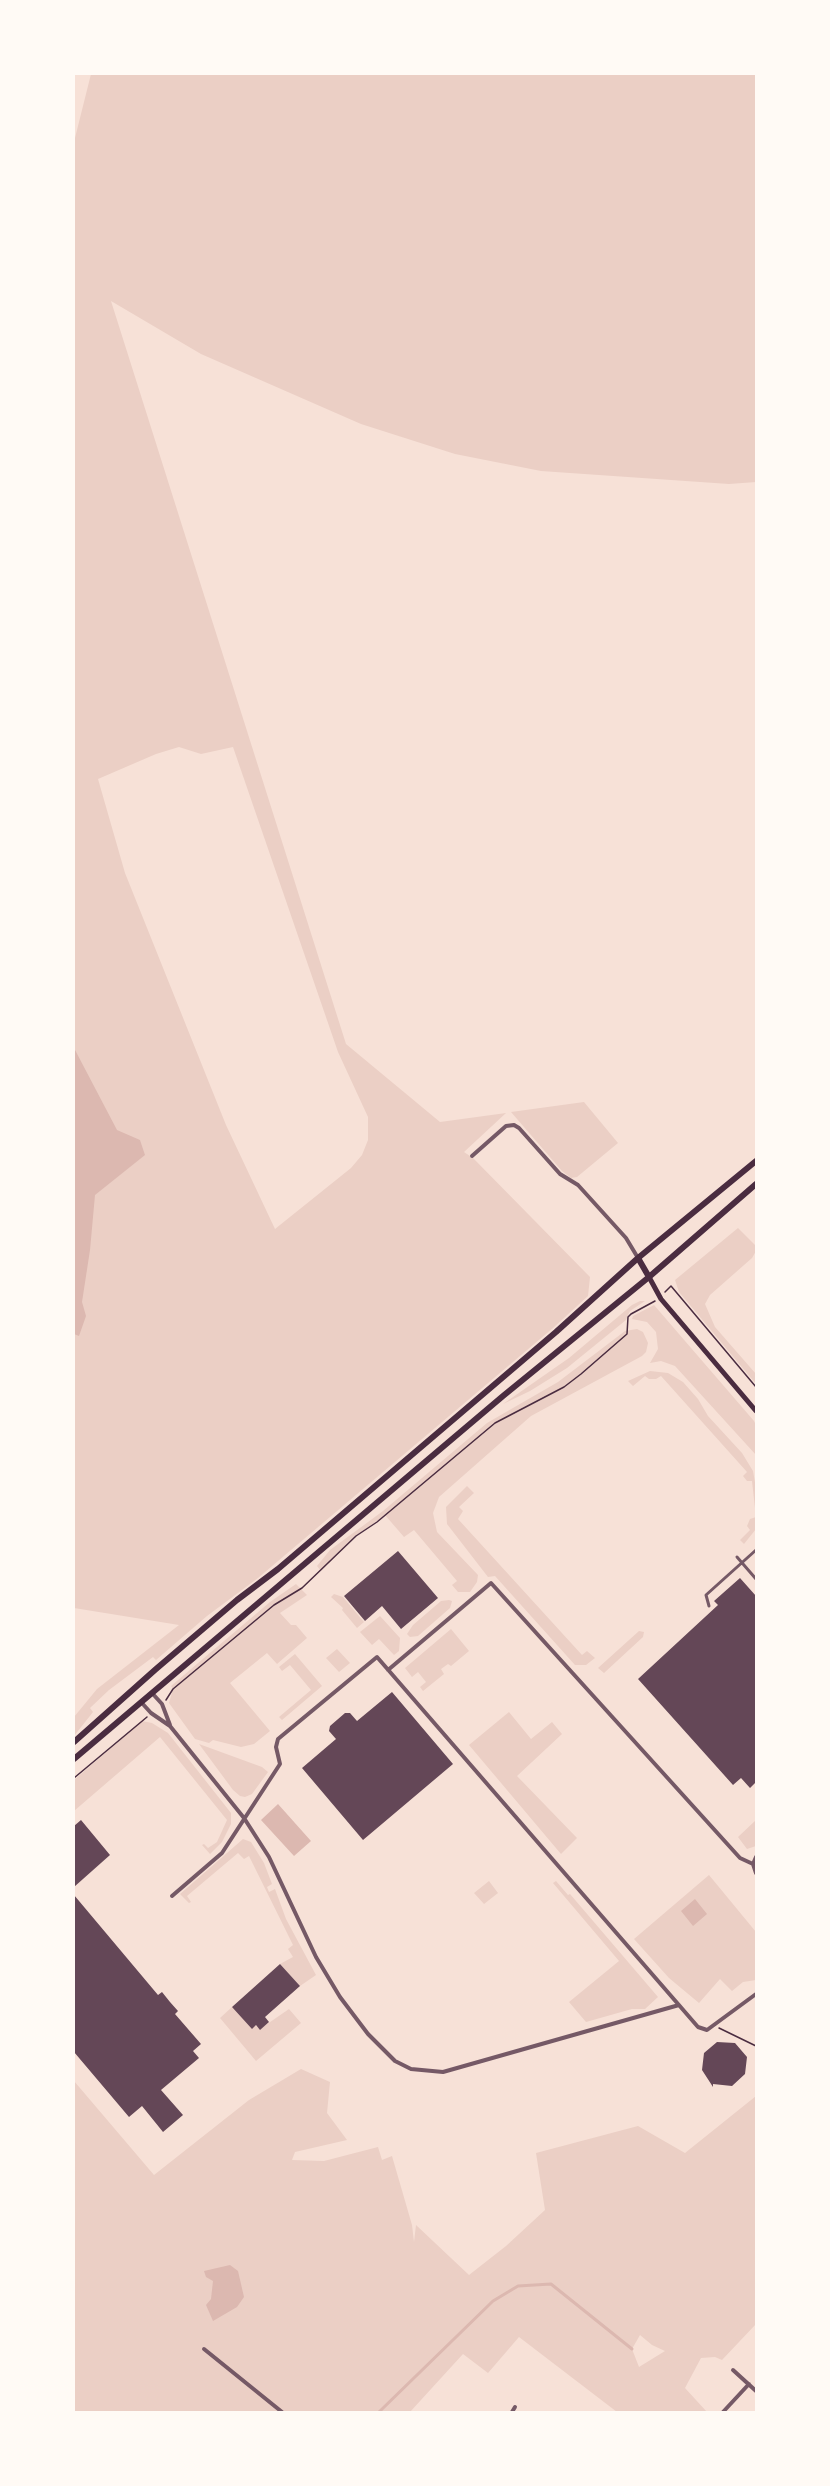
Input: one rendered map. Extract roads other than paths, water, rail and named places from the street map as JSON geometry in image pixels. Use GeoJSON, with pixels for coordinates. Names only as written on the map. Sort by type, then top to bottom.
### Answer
{"type":"FeatureCollection","features":[{"type":"Feature","properties":{"kind":"main road"},"geometry":{"type":"LineString","coordinates":[[74,1742],[131,1690],[237,1600],[278,1569],[529,1355],[638,1258],[756,1161]]}},
{"type":"Feature","properties":{"kind":"main road"},"geometry":{"type":"LineString","coordinates":[[74,1759],[503,1396],[649,1277],[756,1184]]}},
{"type":"Feature","properties":{"kind":"main road"},"geometry":{"type":"LineString","coordinates":[[638,1258],[661,1299],[756,1411]]}},
{"type":"Feature","properties":{"kind":"main road"},"geometry":{"type":"LineString","coordinates":[[142,1681],[152,1693]]}},
{"type":"Feature","properties":{"kind":"main road"},"geometry":{"type":"LineString","coordinates":[[131,1690],[141,1702]]}},
{"type":"Feature","properties":{"kind":"street"},"geometry":{"type":"LineString","coordinates":[[472,1156],[506,1126],[514,1125],[519,1128],[560,1174],[578,1185],[626,1238],[638,1258]]}},
{"type":"Feature","properties":{"kind":"street"},"geometry":{"type":"LineString","coordinates":[[709,1606],[706,1595],[756,1550]]}},
{"type":"Feature","properties":{"kind":"street"},"geometry":{"type":"LineString","coordinates":[[737,1557],[756,1579]]}},
{"type":"Feature","properties":{"kind":"street"},"geometry":{"type":"LineString","coordinates":[[388,1670],[491,1583],[740,1858],[755,1864]]}},
{"type":"Feature","properties":{"kind":"street"},"geometry":{"type":"LineString","coordinates":[[172,1896],[222,1853],[280,1764],[276,1747],[278,1740],[376,1657],[702,2030],[714,2026],[756,1994]]}},
{"type":"Feature","properties":{"kind":"street"},"geometry":{"type":"LineString","coordinates":[[152,1693],[162,1704],[170,1726]]}},
{"type":"Feature","properties":{"kind":"street"},"geometry":{"type":"LineString","coordinates":[[141,1702],[151,1713],[170,1726],[244,1818],[269,1857],[316,1957],[340,1997],[368,2034],[395,2061],[411,2069],[431,2073],[443,2072],[679,2005]]}},
{"type":"Feature","properties":{"kind":"street"},"geometry":{"type":"LineString","coordinates":[[756,1857],[756,1873]]}},
{"type":"Feature","properties":{"kind":"street"},"geometry":{"type":"LineString","coordinates":[[204,2349],[282,2412]]}},
{"type":"Feature","properties":{"kind":"street"},"geometry":{"type":"LineString","coordinates":[[733,2370],[756,2391]]}},
{"type":"Feature","properties":{"kind":"street"},"geometry":{"type":"LineString","coordinates":[[723,2412],[749,2384]]}},
{"type":"Feature","properties":{"kind":"street"},"geometry":{"type":"LineString","coordinates":[[512,2412],[515,2407]]}},
{"type":"Feature","properties":{"kind":"waterway"},"geometry":{"type":"LineString","coordinates":[[379,2412],[493,2301],[518,2286],[551,2284],[632,2349]]}}]}
